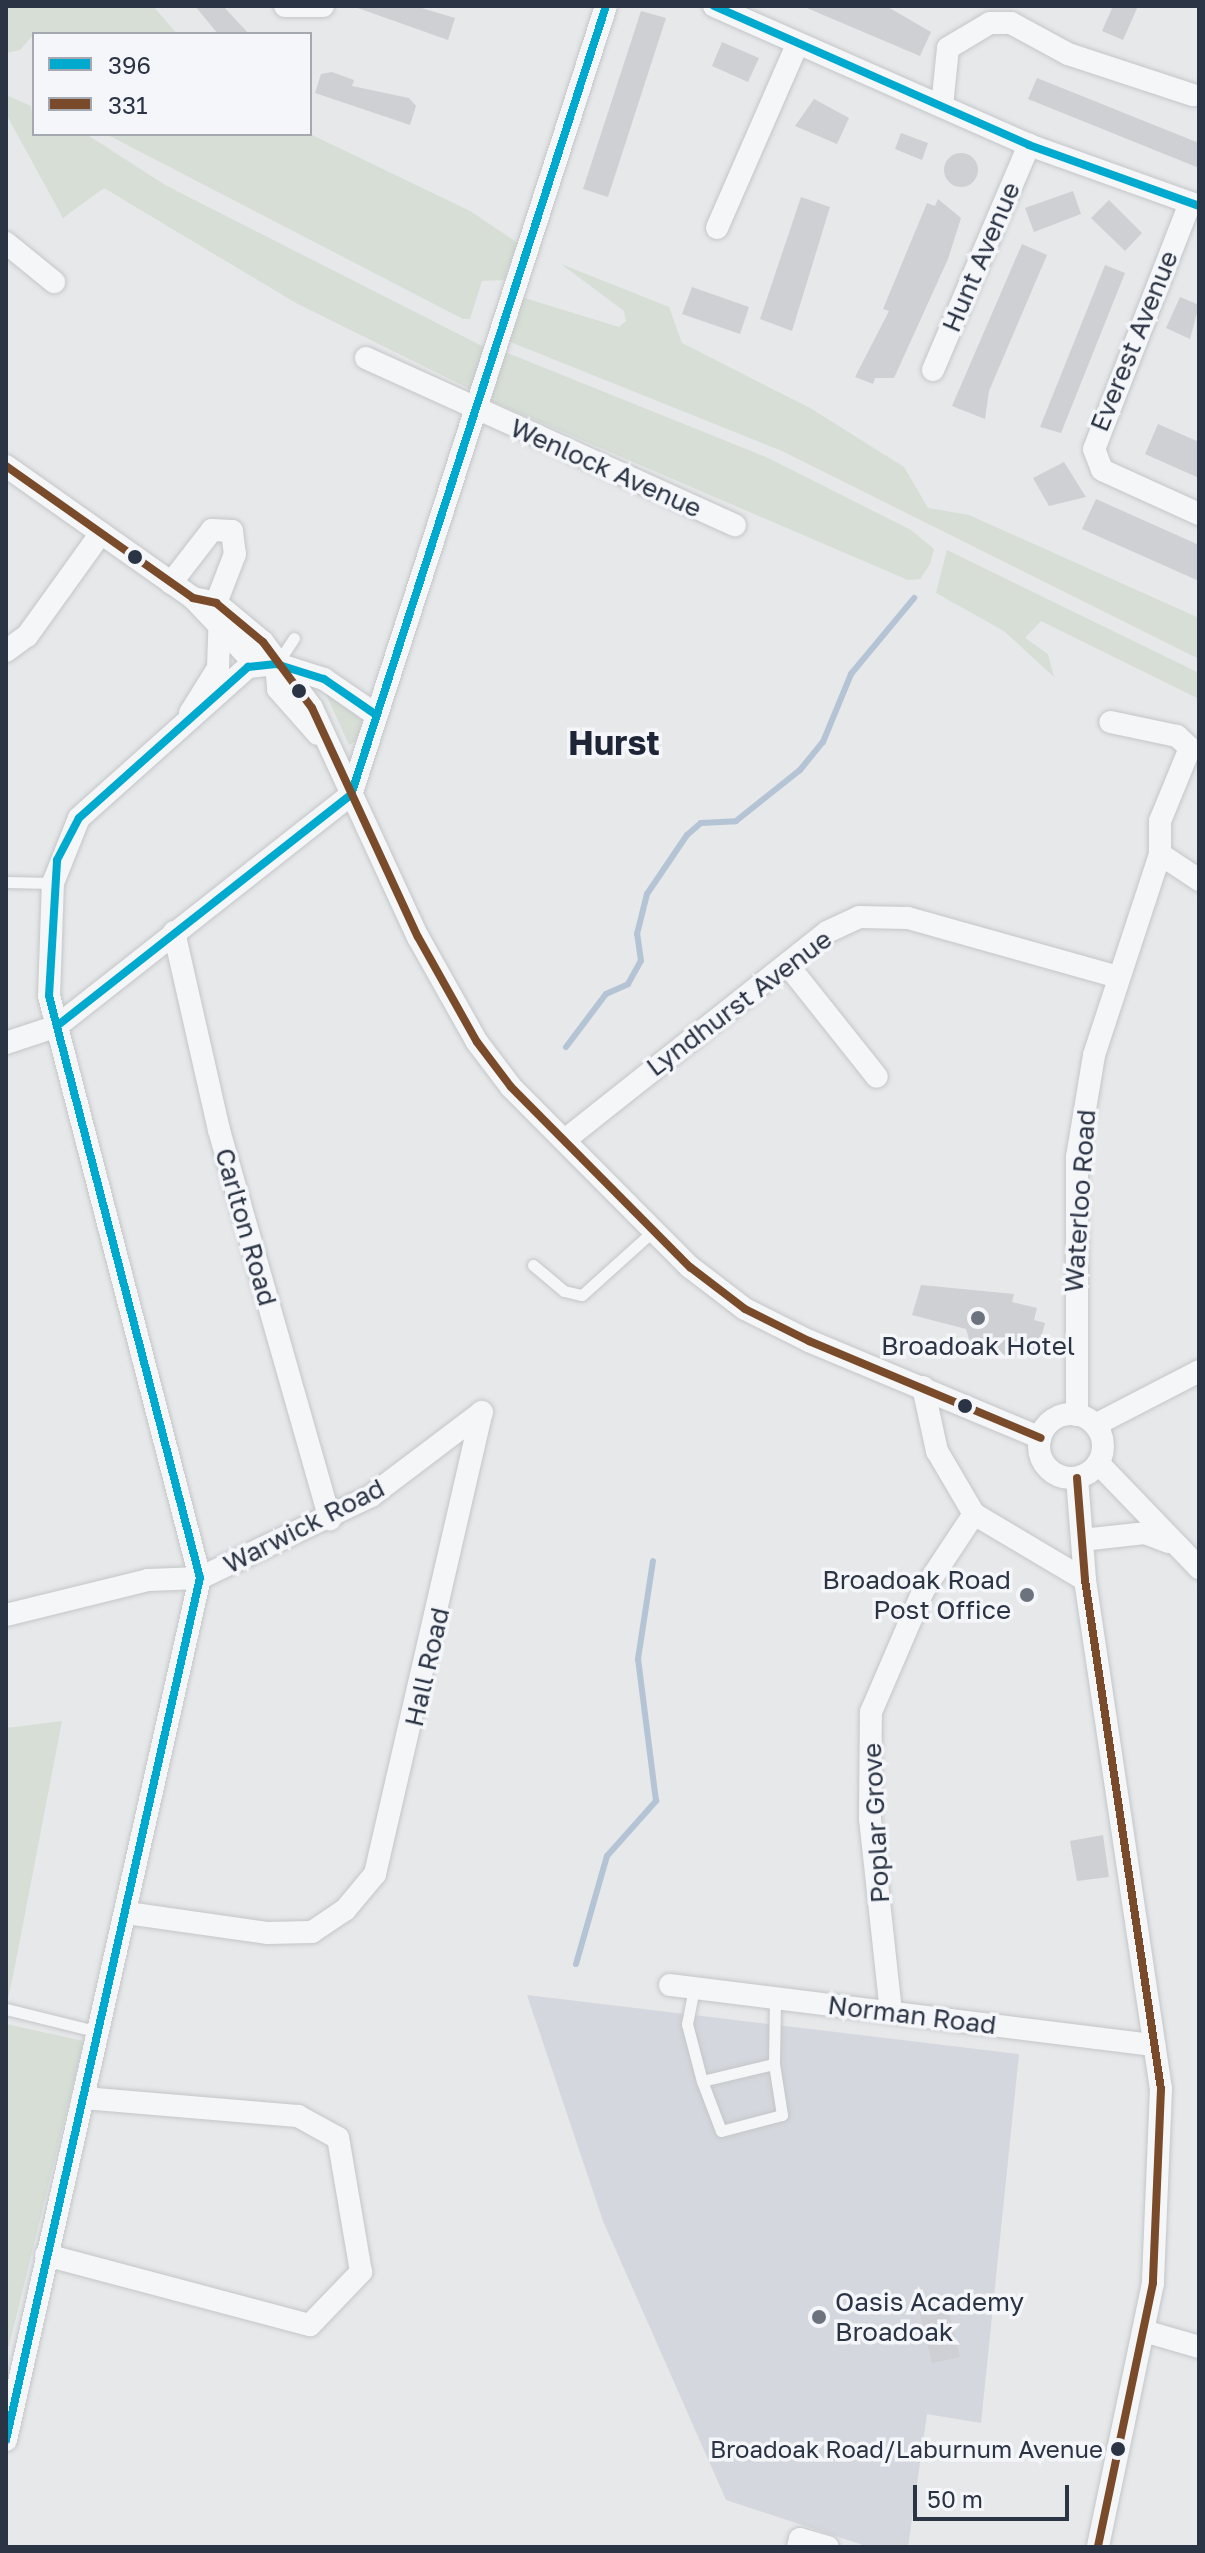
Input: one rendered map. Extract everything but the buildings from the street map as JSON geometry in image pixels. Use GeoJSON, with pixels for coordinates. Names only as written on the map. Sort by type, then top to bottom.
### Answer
{"type":"FeatureCollection","features":[{"type":"Feature","properties":{"kind":"street"},"geometry":{"type":"LineString","coordinates":[[285,6],[323,6]]}},
{"type":"Feature","properties":{"kind":"street"},"geometry":{"type":"LineString","coordinates":[[6,1043],[57,1026],[351,795],[522,258],[606,6]]}},
{"type":"Feature","properties":{"kind":"street"},"geometry":{"type":"LineString","coordinates":[[714,6],[1029,145],[1194,204]]}},
{"type":"Feature","properties":{"kind":"street"},"geometry":{"type":"LineString","coordinates":[[942,106],[948,48],[990,23],[1011,23],[1068,54],[1193,95]]}},
{"type":"Feature","properties":{"kind":"street"},"geometry":{"type":"LineString","coordinates":[[717,228],[797,45]]}},
{"type":"Feature","properties":{"kind":"street","name":"Hunt Avenue"},"geometry":{"type":"LineString","coordinates":[[933,370],[1029,145]]}},
{"type":"Feature","properties":{"kind":"street","name":"Everest Avenue"},"geometry":{"type":"LineString","coordinates":[[1194,204],[1094,449],[1102,470],[1199,514]]}},
{"type":"Feature","properties":{"kind":"street"},"geometry":{"type":"LineString","coordinates":[[6,243],[54,282]]}},
{"type":"Feature","properties":{"kind":"street","name":"Wenlock Avenue"},"geometry":{"type":"LineString","coordinates":[[366,358],[478,404],[735,525]]}},
{"type":"Feature","properties":{"kind":"street"},"geometry":{"type":"LineString","coordinates":[[6,466],[222,616],[276,664],[312,708],[318,734],[477,1042],[511,1087],[566,1139],[653,1231],[745,1309],[1041,1438]]}},
{"type":"Feature","properties":{"kind":"street"},"geometry":{"type":"LineString","coordinates":[[171,583],[212,530],[232,531],[235,554],[222,616],[218,668],[178,734]]}},
{"type":"Feature","properties":{"kind":"street"},"geometry":{"type":"LineString","coordinates":[[6,651],[27,636],[101,533]]}},
{"type":"Feature","properties":{"kind":"street"},"geometry":{"type":"LineString","coordinates":[[6,2440],[200,1578],[49,996],[53,883],[79,818],[178,734],[248,667],[276,664],[324,679],[375,714]]}},
{"type":"Feature","properties":{"kind":"street","name":"Waterloo Road"},"geometry":{"type":"LineString","coordinates":[[1086,1420],[1077,1157],[1115,976],[1160,854],[1160,821],[1190,748],[1177,736],[1110,722]]}},
{"type":"Feature","properties":{"kind":"street"},"geometry":{"type":"LineString","coordinates":[[1160,854],[1199,880]]}},
{"type":"Feature","properties":{"kind":"street","name":"Lyndhurst Avenue"},"geometry":{"type":"LineString","coordinates":[[566,1139],[787,964],[859,917],[908,918],[1115,976]]}},
{"type":"Feature","properties":{"kind":"street","name":"Carlton Road"},"geometry":{"type":"LineString","coordinates":[[174,932],[219,1130],[330,1519]]}},
{"type":"Feature","properties":{"kind":"street"},"geometry":{"type":"LineString","coordinates":[[787,964],[877,1077]]}},
{"type":"Feature","properties":{"kind":"street"},"geometry":{"type":"LineString","coordinates":[[1041,1438],[1058,1417],[1086,1420],[1199,1371]]}},
{"type":"Feature","properties":{"kind":"street"},"geometry":{"type":"LineString","coordinates":[[923,1387],[937,1451],[974,1514],[1085,1580]]}},
{"type":"Feature","properties":{"kind":"street","name":"Warwick Road"},"geometry":{"type":"LineString","coordinates":[[200,1578],[330,1519],[410,1471],[482,1412]]}},
{"type":"Feature","properties":{"kind":"street","name":"Hall Road"},"geometry":{"type":"LineString","coordinates":[[127,1913],[267,1933],[312,1932],[345,1910],[375,1874],[389,1833],[482,1412]]}},
{"type":"Feature","properties":{"kind":"street"},"geometry":{"type":"LineString","coordinates":[[1077,1478],[1098,1463],[1103,1444],[1086,1420]]}},
{"type":"Feature","properties":{"kind":"street"},"geometry":{"type":"LineString","coordinates":[[1041,1438],[1048,1468],[1077,1478]]}},
{"type":"Feature","properties":{"kind":"street"},"geometry":{"type":"LineString","coordinates":[[1098,1463],[1169,1542],[1199,1568]]}},
{"type":"Feature","properties":{"kind":"street"},"geometry":{"type":"LineString","coordinates":[[1077,1478],[1085,1580],[1154,2045],[1160,2119],[1153,2283],[1098,2547]]}},
{"type":"Feature","properties":{"kind":"street","name":"Poplar Grove"},"geometry":{"type":"LineString","coordinates":[[891,2012],[870,1819],[871,1712],[923,1591],[974,1514]]}},
{"type":"Feature","properties":{"kind":"street"},"geometry":{"type":"LineString","coordinates":[[1082,1540],[1145,1533],[1169,1542]]}},
{"type":"Feature","properties":{"kind":"street"},"geometry":{"type":"LineString","coordinates":[[6,1593],[10,1616],[148,1580],[200,1578]]}},
{"type":"Feature","properties":{"kind":"street","name":"Norman Road"},"geometry":{"type":"LineString","coordinates":[[670,1985],[1154,2045]]}},
{"type":"Feature","properties":{"kind":"street"},"geometry":{"type":"LineString","coordinates":[[46,2255],[310,2325],[361,2272],[338,2138],[298,2116],[83,2098]]}},
{"type":"Feature","properties":{"kind":"street"},"geometry":{"type":"LineString","coordinates":[[1144,2331],[1199,2347]]}},
{"type":"Feature","properties":{"kind":"street"},"geometry":{"type":"LineString","coordinates":[[798,2547],[800,2539],[828,2547]]}},
{"type":"Feature","properties":{"kind":"lane"},"geometry":{"type":"LineString","coordinates":[[276,664],[294,638]]}},
{"type":"Feature","properties":{"kind":"lane"},"geometry":{"type":"LineString","coordinates":[[6,882],[53,883]]}},
{"type":"Feature","properties":{"kind":"lane"},"geometry":{"type":"LineString","coordinates":[[533,1265],[564,1291],[582,1295],[653,1231]]}},
{"type":"Feature","properties":{"kind":"lane"},"geometry":{"type":"LineString","coordinates":[[694,1988],[687,2024],[702,2081],[721,2131],[782,2115],[774,2064],[775,1998]]}},
{"type":"Feature","properties":{"kind":"lane"},"geometry":{"type":"LineString","coordinates":[[6,2009],[99,2032]]}},
{"type":"Feature","properties":{"kind":"lane"},"geometry":{"type":"LineString","coordinates":[[702,2081],[774,2064]]}},
{"type":"Feature","properties":{"kind":"shaded area"},"geometry":{"type":"Polygon","coordinates":[[[6,6],[153,6],[175,32],[32,32],[20,50],[6,53],[6,6]]]}},
{"type":"Feature","properties":{"kind":"shaded area"},"geometry":{"type":"Polygon","coordinates":[[[6,95],[31,106],[32,136],[89,136],[165,185],[484,347],[472,390],[296,303],[104,188],[63,218],[6,114],[6,95]]]}},
{"type":"Feature","properties":{"kind":"shaded area"},"geometry":{"type":"Polygon","coordinates":[[[312,135],[470,211],[518,243],[504,280],[482,281],[470,319],[463,319],[110,136],[312,135]]]}},
{"type":"Feature","properties":{"kind":"shaded area"},"geometry":{"type":"Polygon","coordinates":[[[561,264],[669,307],[682,343],[810,408],[904,467],[928,508],[969,515],[1199,618],[1199,659],[782,451],[508,341],[521,297],[619,327],[626,321],[624,311],[561,264]]]}},
{"type":"Feature","properties":{"kind":"shaded area"},"geometry":{"type":"Polygon","coordinates":[[[505,352],[766,457],[911,530],[934,549],[930,564],[920,579],[908,580],[491,401],[505,352]]]}},
{"type":"Feature","properties":{"kind":"shaded area"},"geometry":{"type":"Polygon","coordinates":[[[947,550],[1199,673],[1199,699],[1041,621],[1025,638],[1048,654],[1054,677],[1004,631],[936,593],[947,550]]]}},
{"type":"Feature","properties":{"kind":"shaded area"},"geometry":{"type":"Polygon","coordinates":[[[324,690],[363,721],[355,742],[349,745],[324,690]]]}},
{"type":"Feature","properties":{"kind":"shaded area"},"geometry":{"type":"Polygon","coordinates":[[[62,1721],[13,1976],[6,2007],[6,1728],[62,1721]]]}},
{"type":"Feature","properties":{"kind":"shaded area","name":"Oasis Academy Broadoak"},"geometry":{"type":"Polygon","coordinates":[[[527,1995],[1019,2054],[981,2423],[927,2414],[908,2547],[869,2547],[726,2500],[603,2221],[527,1995]]]}},
{"type":"Feature","properties":{"kind":"shaded area"},"geometry":{"type":"Polygon","coordinates":[[[6,2024],[84,2041],[6,2358],[6,2024]]]}},
{"type":"Feature","properties":{"kind":"waterway"},"geometry":{"type":"LineString","coordinates":[[566,1047],[606,994],[628,984],[641,961],[637,934],[647,894],[687,835],[701,823],[736,821],[800,770],[823,742],[851,674],[914,598]]}},
{"type":"Feature","properties":{"kind":"waterway"},"geometry":{"type":"LineString","coordinates":[[576,1964],[607,1856],[656,1801],[638,1659],[653,1561]]}},
{"type":"Feature","properties":{"kind":"transit line","name":"396"},"geometry":{"type":"LineString","coordinates":[[57,1026],[351,795],[606,6]]}},
{"type":"Feature","properties":{"kind":"transit line","name":"396"},"geometry":{"type":"LineString","coordinates":[[714,6],[1029,145],[1199,206]]}},
{"type":"Feature","properties":{"kind":"transit line","name":"331"},"geometry":{"type":"LineString","coordinates":[[6,466],[193,598],[216,603],[263,642],[312,708],[418,937],[477,1042],[511,1087],[690,1267],[745,1309],[809,1341],[1041,1438]]}},
{"type":"Feature","properties":{"kind":"transit line","name":"396"},"geometry":{"type":"LineString","coordinates":[[6,2440],[200,1578],[49,996],[57,860],[79,818],[248,667],[276,664],[324,679],[375,714]]}},
{"type":"Feature","properties":{"kind":"transit line","name":"331"},"geometry":{"type":"LineString","coordinates":[[1077,1478],[1085,1580],[1161,2089],[1153,2283],[1098,2547]]}},
{"type":"Feature","properties":{"kind":"place","name":"Broadoak Hotel"},"geometry":{"type":"Point","coordinates":[978,1318]}},
{"type":"Feature","properties":{"kind":"place","name":"Broadoak Road Post Office"},"geometry":{"type":"Point","coordinates":[1027,1595]}},
{"type":"Feature","properties":{"kind":"place","name":"Oasis Academy Broadoak"},"geometry":{"type":"Point","coordinates":[819,2317]}},
{"type":"Feature","properties":{"kind":"place","name":"Broadoak Road/Laburnum Avenue"},"geometry":{"type":"Point","coordinates":[1118,2449]}},
{"type":"Feature","properties":{"kind":"district","name":"Hurst"},"geometry":{"type":"Point","coordinates":[614,743]}}]}
